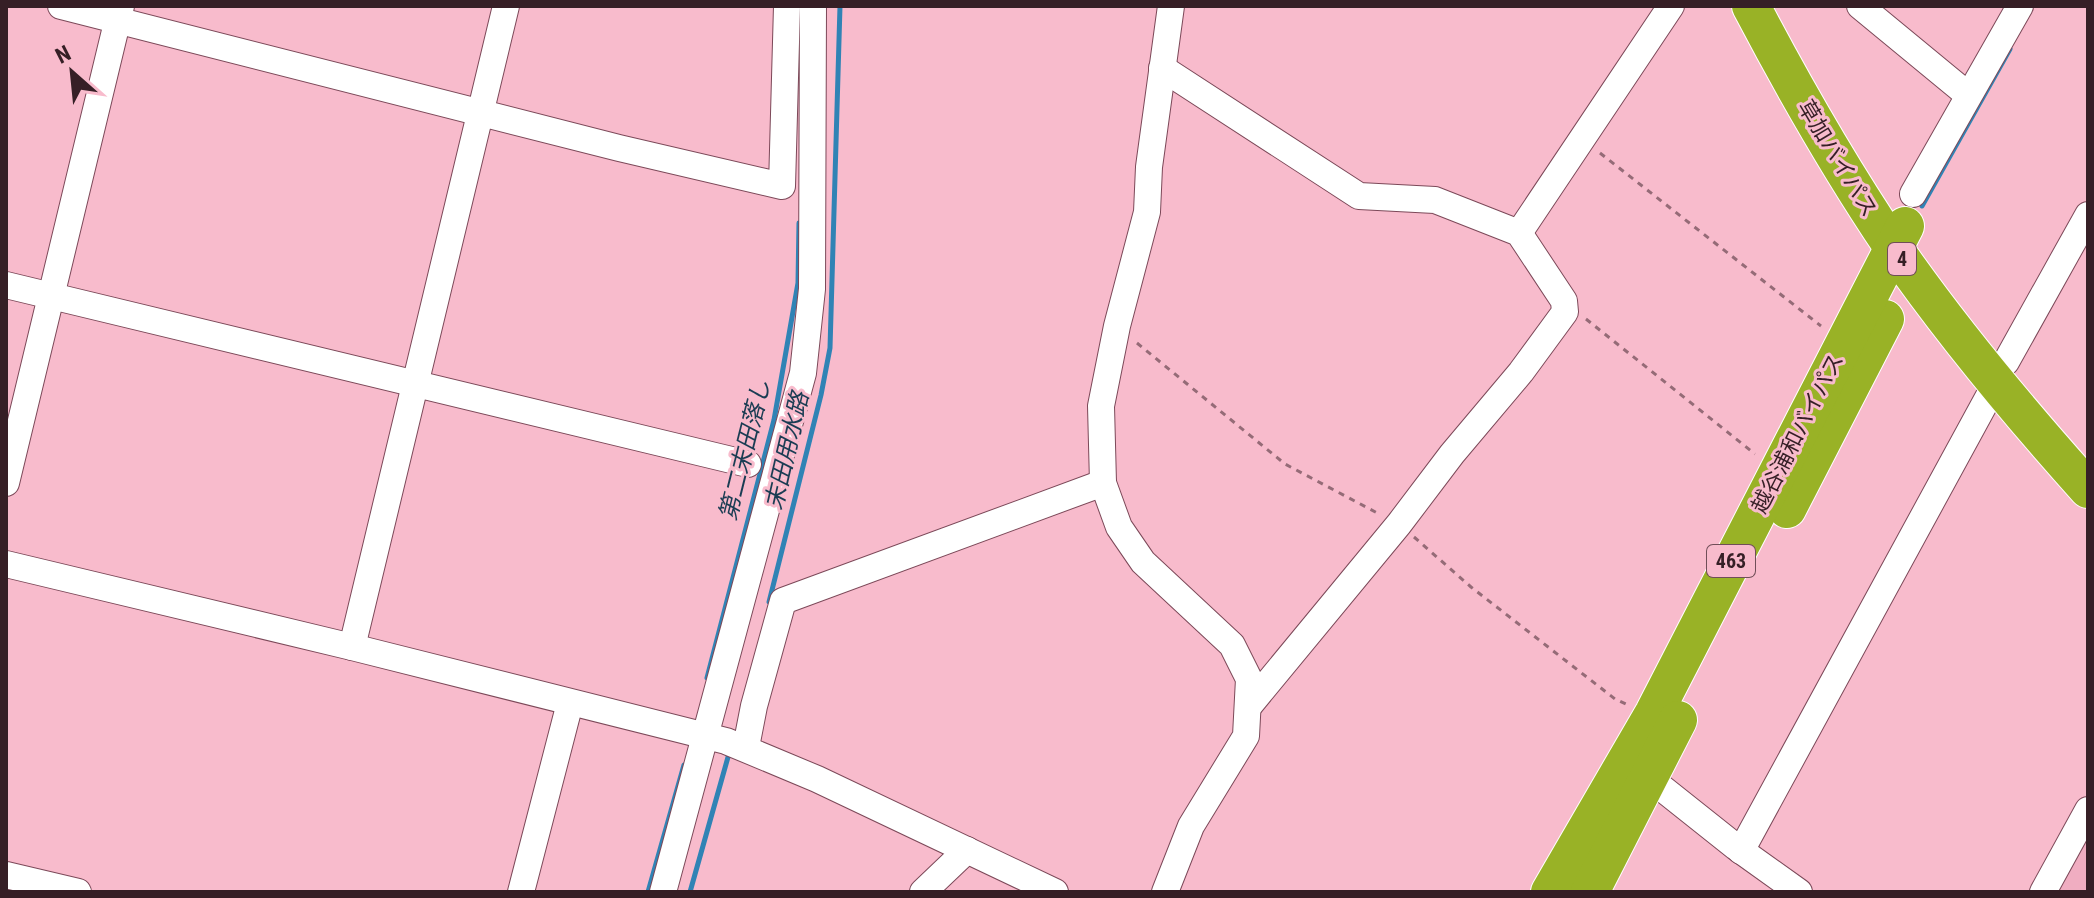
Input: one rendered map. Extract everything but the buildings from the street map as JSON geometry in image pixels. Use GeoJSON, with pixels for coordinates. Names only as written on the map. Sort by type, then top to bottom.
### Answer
{"type":"FeatureCollection","features":[{"type":"Feature","properties":{"kind":"highway","name":"草加バイパス"},"geometry":{"type":"LineString","coordinates":[[1751,6],[1818,128],[1908,237]]}},
{"type":"Feature","properties":{"kind":"highway","name":"草加バイパス"},"geometry":{"type":"LineString","coordinates":[[1777,6],[1908,237],[2001,373],[2088,489]]}},
{"type":"Feature","properties":{"kind":"highway","name":"越谷浦和バイパス"},"geometry":{"type":"LineString","coordinates":[[1550,892],[1654,713],[1843,343],[1908,237]]}},
{"type":"Feature","properties":{"kind":"highway","name":"越谷浦和バイパス"},"geometry":{"type":"LineString","coordinates":[[1590,892],[1908,237]]}},
{"type":"Feature","properties":{"kind":"highway","name":"草加バイパス"},"geometry":{"type":"LineString","coordinates":[[2001,373],[2088,458]]}},
{"type":"Feature","properties":{"kind":"street"},"geometry":{"type":"LineString","coordinates":[[61,6],[120,13],[482,114],[782,186],[787,6]]}},
{"type":"Feature","properties":{"kind":"street"},"geometry":{"type":"LineString","coordinates":[[352,647],[506,6]]}},
{"type":"Feature","properties":{"kind":"street"},"geometry":{"type":"LineString","coordinates":[[663,892],[803,373],[812,289],[813,6]]}},
{"type":"Feature","properties":{"kind":"street"},"geometry":{"type":"LineString","coordinates":[[1165,892],[1191,826],[1246,736],[1249,679],[1232,645],[1143,562],[1119,527],[1103,483],[1101,406],[1117,326],[1147,212],[1149,167],[1171,6]]}},
{"type":"Feature","properties":{"kind":"street"},"geometry":{"type":"LineString","coordinates":[[1519,233],[1671,6]]}},
{"type":"Feature","properties":{"kind":"street"},"geometry":{"type":"LineString","coordinates":[[1860,6],[1968,95]]}},
{"type":"Feature","properties":{"kind":"street"},"geometry":{"type":"LineString","coordinates":[[1908,237],[1968,95],[2020,6]]}},
{"type":"Feature","properties":{"kind":"street"},"geometry":{"type":"LineString","coordinates":[[6,483],[120,13]]}},
{"type":"Feature","properties":{"kind":"street"},"geometry":{"type":"LineString","coordinates":[[1162,68],[1359,196],[1435,200],[1519,233],[1564,301],[1565,312],[1521,372],[1248,707]]}},
{"type":"Feature","properties":{"kind":"street"},"geometry":{"type":"LineString","coordinates":[[1741,851],[2088,215]]}},
{"type":"Feature","properties":{"kind":"street"},"geometry":{"type":"LineString","coordinates":[[6,285],[748,464]]}},
{"type":"Feature","properties":{"kind":"street"},"geometry":{"type":"LineString","coordinates":[[746,747],[783,601],[1103,483]]}},
{"type":"Feature","properties":{"kind":"street"},"geometry":{"type":"LineString","coordinates":[[6,564],[352,647],[746,747],[1055,892]]}},
{"type":"Feature","properties":{"kind":"street"},"geometry":{"type":"LineString","coordinates":[[521,892],[570,703]]}},
{"type":"Feature","properties":{"kind":"street"},"geometry":{"type":"LineString","coordinates":[[1648,777],[1741,851],[1799,892]]}},
{"type":"Feature","properties":{"kind":"street"},"geometry":{"type":"LineString","coordinates":[[2043,892],[2088,810]]}},
{"type":"Feature","properties":{"kind":"street"},"geometry":{"type":"LineString","coordinates":[[923,892],[967,850]]}},
{"type":"Feature","properties":{"kind":"street"},"geometry":{"type":"LineString","coordinates":[[6,875],[78,892]]}},
{"type":"Feature","properties":{"kind":"path"},"geometry":{"type":"LineString","coordinates":[[1582,139],[1843,343]]}},
{"type":"Feature","properties":{"kind":"path"},"geometry":{"type":"LineString","coordinates":[[1564,301],[1776,472]]}},
{"type":"Feature","properties":{"kind":"path"},"geometry":{"type":"LineString","coordinates":[[1117,326],[1285,464],[1399,524],[1471,587],[1615,699],[1654,713]]}},
{"type":"Feature","properties":{"kind":"shaded area"},"geometry":{"type":"Polygon","coordinates":[[[2088,823],[2088,892],[2051,892],[2088,823]]]}},
{"type":"Feature","properties":{"kind":"waterway","name":"末田用水路"},"geometry":{"type":"LineString","coordinates":[[769,602],[830,348],[840,6]]}},
{"type":"Feature","properties":{"kind":"waterway"},"geometry":{"type":"LineString","coordinates":[[1922,206],[2010,49]]}},
{"type":"Feature","properties":{"kind":"waterway","name":"第二末田落し"},"geometry":{"type":"LineString","coordinates":[[707,678],[774,420],[798,283],[799,223]]}},
{"type":"Feature","properties":{"kind":"waterway","name":"末田用水路"},"geometry":{"type":"LineString","coordinates":[[690,892],[730,750]]}},
{"type":"Feature","properties":{"kind":"waterway","name":"第二末田落し"},"geometry":{"type":"LineString","coordinates":[[648,892],[684,765]]}}]}
